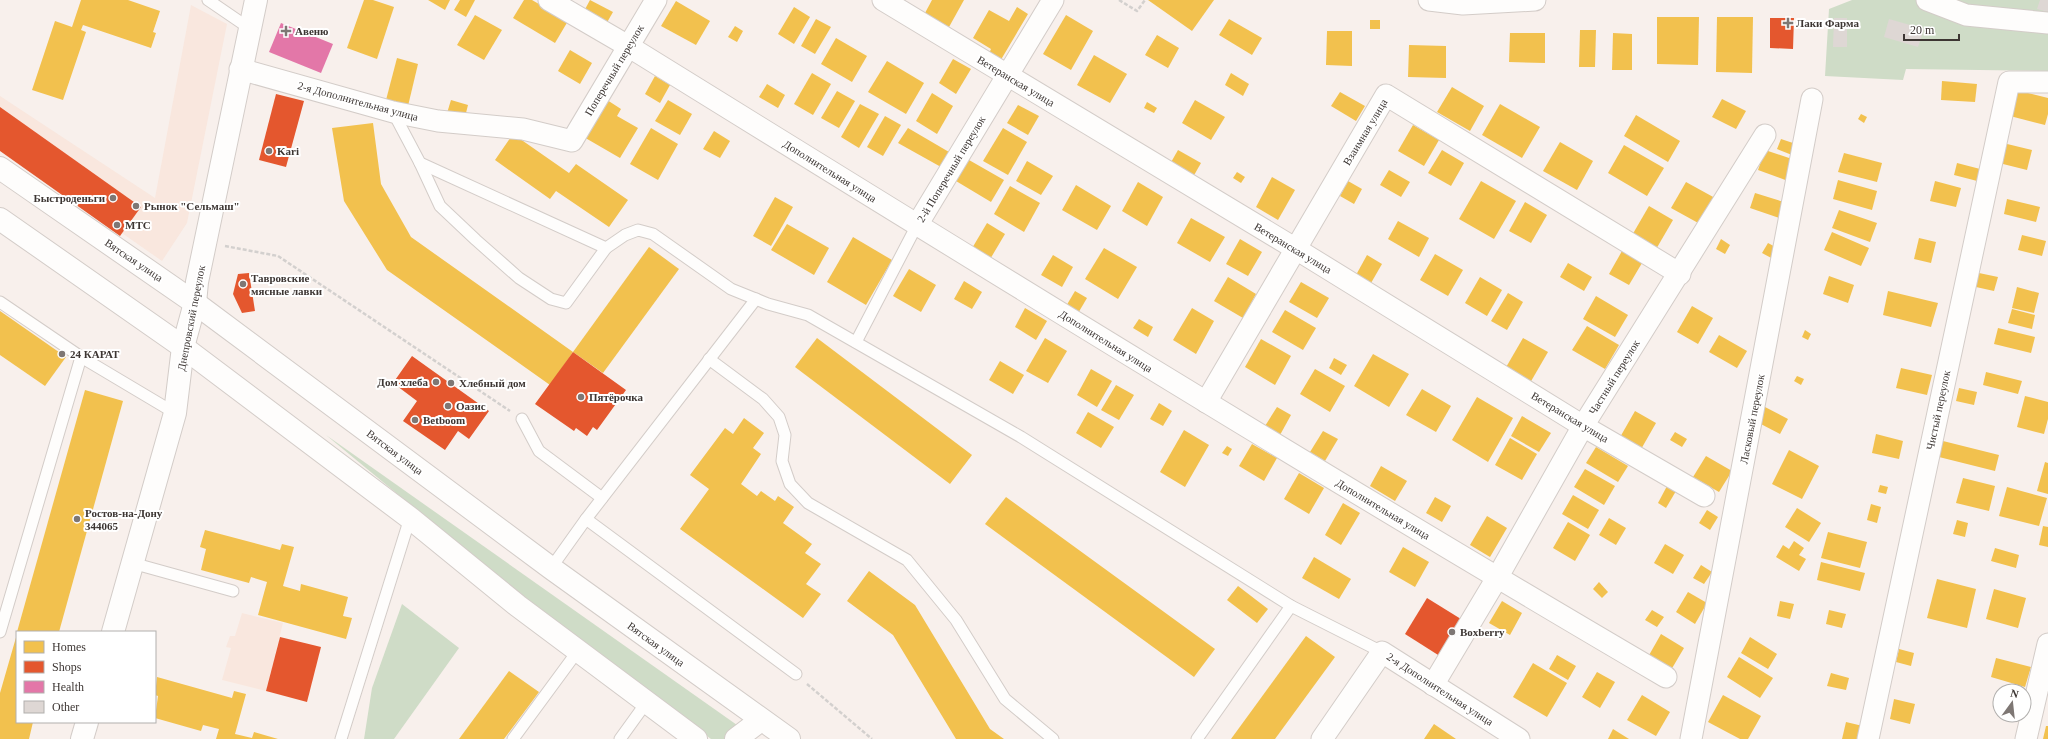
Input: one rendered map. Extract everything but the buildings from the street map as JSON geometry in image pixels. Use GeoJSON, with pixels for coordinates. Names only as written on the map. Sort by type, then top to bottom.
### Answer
{"type":"FeatureCollection","features":[{"type":"Feature","properties":{"kind":"main road","name":"Днепровский переулок"},"geometry":{"type":"LineString","coordinates":[[113,631],[175,414],[183,347],[195,303],[240,69],[256,0]]}},
{"type":"Feature","properties":{"kind":"main road","name":"Вятская улица"},"geometry":{"type":"LineString","coordinates":[[0,168],[195,303],[551,568],[789,739]]}},
{"type":"Feature","properties":{"kind":"main road"},"geometry":{"type":"LineString","coordinates":[[0,219],[183,347],[410,518],[577,652],[696,739]]}},
{"type":"Feature","properties":{"kind":"main road"},"geometry":{"type":"LineString","coordinates":[[736,739],[761,720]]}},
{"type":"Feature","properties":{"kind":"main road"},"geometry":{"type":"LineString","coordinates":[[82,739],[87,723]]}},
{"type":"Feature","properties":{"kind":"street","name":"Дополнительная улица"},"geometry":{"type":"LineString","coordinates":[[549,0],[628,46],[1206,402],[1497,578],[1666,677]]}},
{"type":"Feature","properties":{"kind":"street","name":"Поперечный переулок"},"geometry":{"type":"LineString","coordinates":[[572,141],[656,0]]}},
{"type":"Feature","properties":{"kind":"street","name":"Ветеранская улица"},"geometry":{"type":"LineString","coordinates":[[883,0],[1296,249],[1584,426],[1704,496]]}},
{"type":"Feature","properties":{"kind":"street","name":"2-й Поперечный переулок"},"geometry":{"type":"LineString","coordinates":[[917,225],[1054,0]]}},
{"type":"Feature","properties":{"kind":"street"},"geometry":{"type":"LineString","coordinates":[[1429,0],[1463,4],[1534,0]]}},
{"type":"Feature","properties":{"kind":"street"},"geometry":{"type":"LineString","coordinates":[[1927,0],[1966,15],[2048,23]]}},
{"type":"Feature","properties":{"kind":"street","name":"2-я Дополнительная улица"},"geometry":{"type":"LineString","coordinates":[[240,69],[393,112],[438,121],[523,129],[572,141]]}},
{"type":"Feature","properties":{"kind":"street","name":"Чистый переулок"},"geometry":{"type":"LineString","coordinates":[[1868,739],[2009,82],[2048,82]]}},
{"type":"Feature","properties":{"kind":"street","name":"Взаимная улица"},"geometry":{"type":"LineString","coordinates":[[1206,402],[1386,95],[1680,274]]}},
{"type":"Feature","properties":{"kind":"street","name":"Ласковый переулок"},"geometry":{"type":"LineString","coordinates":[[1691,739],[1812,99]]}},
{"type":"Feature","properties":{"kind":"street","name":"Частный переулок"},"geometry":{"type":"LineString","coordinates":[[1433,685],[1497,578],[1584,426],[1680,274],[1765,135]]}},
{"type":"Feature","properties":{"kind":"street"},"geometry":{"type":"LineString","coordinates":[[2026,739],[2048,644]]}},
{"type":"Feature","properties":{"kind":"street"},"geometry":{"type":"LineString","coordinates":[[1322,739],[1382,652]]}},
{"type":"Feature","properties":{"kind":"street","name":"2-я Дополнительная улица"},"geometry":{"type":"LineString","coordinates":[[1382,652],[1519,739]]}},
{"type":"Feature","properties":{"kind":"lane"},"geometry":{"type":"LineString","coordinates":[[208,0],[249,28]]}},
{"type":"Feature","properties":{"kind":"lane"},"geometry":{"type":"LineString","coordinates":[[393,112],[420,163],[440,206],[518,278],[551,299],[566,303],[606,248],[625,235],[638,230],[653,234],[731,289],[756,299],[808,315],[1021,437],[1291,606],[1382,652]]}},
{"type":"Feature","properties":{"kind":"lane"},"geometry":{"type":"LineString","coordinates":[[420,163],[606,248]]}},
{"type":"Feature","properties":{"kind":"lane","name":"2-й Поперечный переулок"},"geometry":{"type":"LineString","coordinates":[[856,342],[917,225]]}},
{"type":"Feature","properties":{"kind":"lane"},"geometry":{"type":"LineString","coordinates":[[551,568],[602,498],[756,299]]}},
{"type":"Feature","properties":{"kind":"lane"},"geometry":{"type":"LineString","coordinates":[[0,302],[81,357],[175,414]]}},
{"type":"Feature","properties":{"kind":"lane"},"geometry":{"type":"LineString","coordinates":[[0,632],[3,613],[81,357]]}},
{"type":"Feature","properties":{"kind":"lane"},"geometry":{"type":"LineString","coordinates":[[710,359],[763,399],[779,417],[785,435],[782,461],[790,484],[808,503],[907,560],[956,620],[1005,698],[1052,739]]}},
{"type":"Feature","properties":{"kind":"lane"},"geometry":{"type":"LineString","coordinates":[[522,419],[539,451],[602,498]]}},
{"type":"Feature","properties":{"kind":"lane"},"geometry":{"type":"LineString","coordinates":[[341,739],[410,518]]}},
{"type":"Feature","properties":{"kind":"lane"},"geometry":{"type":"LineString","coordinates":[[586,519],[796,674]]}},
{"type":"Feature","properties":{"kind":"lane"},"geometry":{"type":"LineString","coordinates":[[132,563],[233,591]]}},
{"type":"Feature","properties":{"kind":"lane"},"geometry":{"type":"LineString","coordinates":[[1197,739],[1291,606]]}},
{"type":"Feature","properties":{"kind":"lane"},"geometry":{"type":"LineString","coordinates":[[512,739],[577,652]]}},
{"type":"Feature","properties":{"kind":"lane"},"geometry":{"type":"LineString","coordinates":[[620,739],[646,703]]}},
{"type":"Feature","properties":{"kind":"path"},"geometry":{"type":"LineString","coordinates":[[1119,0],[1137,11],[1145,0]]}},
{"type":"Feature","properties":{"kind":"path"},"geometry":{"type":"LineString","coordinates":[[206,242],[278,256],[522,419]]}},
{"type":"Feature","properties":{"kind":"path"},"geometry":{"type":"LineString","coordinates":[[796,674],[872,739]]}},
{"type":"Feature","properties":{"kind":"shaded area"},"geometry":{"type":"Polygon","coordinates":[[[191,5],[227,24],[187,223],[162,261],[0,148],[0,96],[155,198],[191,5]]]}},
{"type":"Feature","properties":{"kind":"shaded area"},"geometry":{"type":"Polygon","coordinates":[[[242,613],[283,623],[266,691],[222,680],[231,648],[226,647],[230,636],[235,636],[242,613]]]}},
{"type":"Feature","properties":{"kind":"green space"},"geometry":{"type":"Polygon","coordinates":[[[1852,0],[2048,0],[2048,71],[1906,69],[1903,80],[1825,76],[1829,9],[1852,0]]]}},
{"type":"Feature","properties":{"kind":"green space"},"geometry":{"type":"Polygon","coordinates":[[[326,435],[737,725],[728,739],[711,739],[539,611],[326,435]]]}},
{"type":"Feature","properties":{"kind":"green space"},"geometry":{"type":"Polygon","coordinates":[[[402,604],[459,648],[394,739],[364,739],[372,688],[402,604]]]}},
{"type":"Feature","properties":{"kind":"place","name":"Лаки Фарма"},"geometry":{"type":"Point","coordinates":[1788,23]}},
{"type":"Feature","properties":{"kind":"place","name":"Авеню"},"geometry":{"type":"Point","coordinates":[286,31]}},
{"type":"Feature","properties":{"kind":"place","name":"Kari"},"geometry":{"type":"Point","coordinates":[269,151]}},
{"type":"Feature","properties":{"kind":"place","name":"Быстроденьги"},"geometry":{"type":"Point","coordinates":[113,198]}},
{"type":"Feature","properties":{"kind":"place","name":"Рынок \"Сельмаш\""},"geometry":{"type":"Point","coordinates":[136,206]}},
{"type":"Feature","properties":{"kind":"place","name":"МТС"},"geometry":{"type":"Point","coordinates":[117,225]}},
{"type":"Feature","properties":{"kind":"place","name":"Тавровские мясные лавки"},"geometry":{"type":"Point","coordinates":[243,284]}},
{"type":"Feature","properties":{"kind":"place","name":"24 КАРАТ"},"geometry":{"type":"Point","coordinates":[62,354]}},
{"type":"Feature","properties":{"kind":"place","name":"Дом хлеба"},"geometry":{"type":"Point","coordinates":[436,382]}},
{"type":"Feature","properties":{"kind":"place","name":"Хлебный дом"},"geometry":{"type":"Point","coordinates":[451,383]}},
{"type":"Feature","properties":{"kind":"place","name":"Пятёрочка"},"geometry":{"type":"Point","coordinates":[581,397]}},
{"type":"Feature","properties":{"kind":"place","name":"Оазис"},"geometry":{"type":"Point","coordinates":[448,406]}},
{"type":"Feature","properties":{"kind":"place","name":"Betboom"},"geometry":{"type":"Point","coordinates":[415,420]}},
{"type":"Feature","properties":{"kind":"place","name":"Ростов-на-Дону 344065"},"geometry":{"type":"Point","coordinates":[77,519]}},
{"type":"Feature","properties":{"kind":"place","name":"Boxberry"},"geometry":{"type":"Point","coordinates":[1452,632]}}]}
